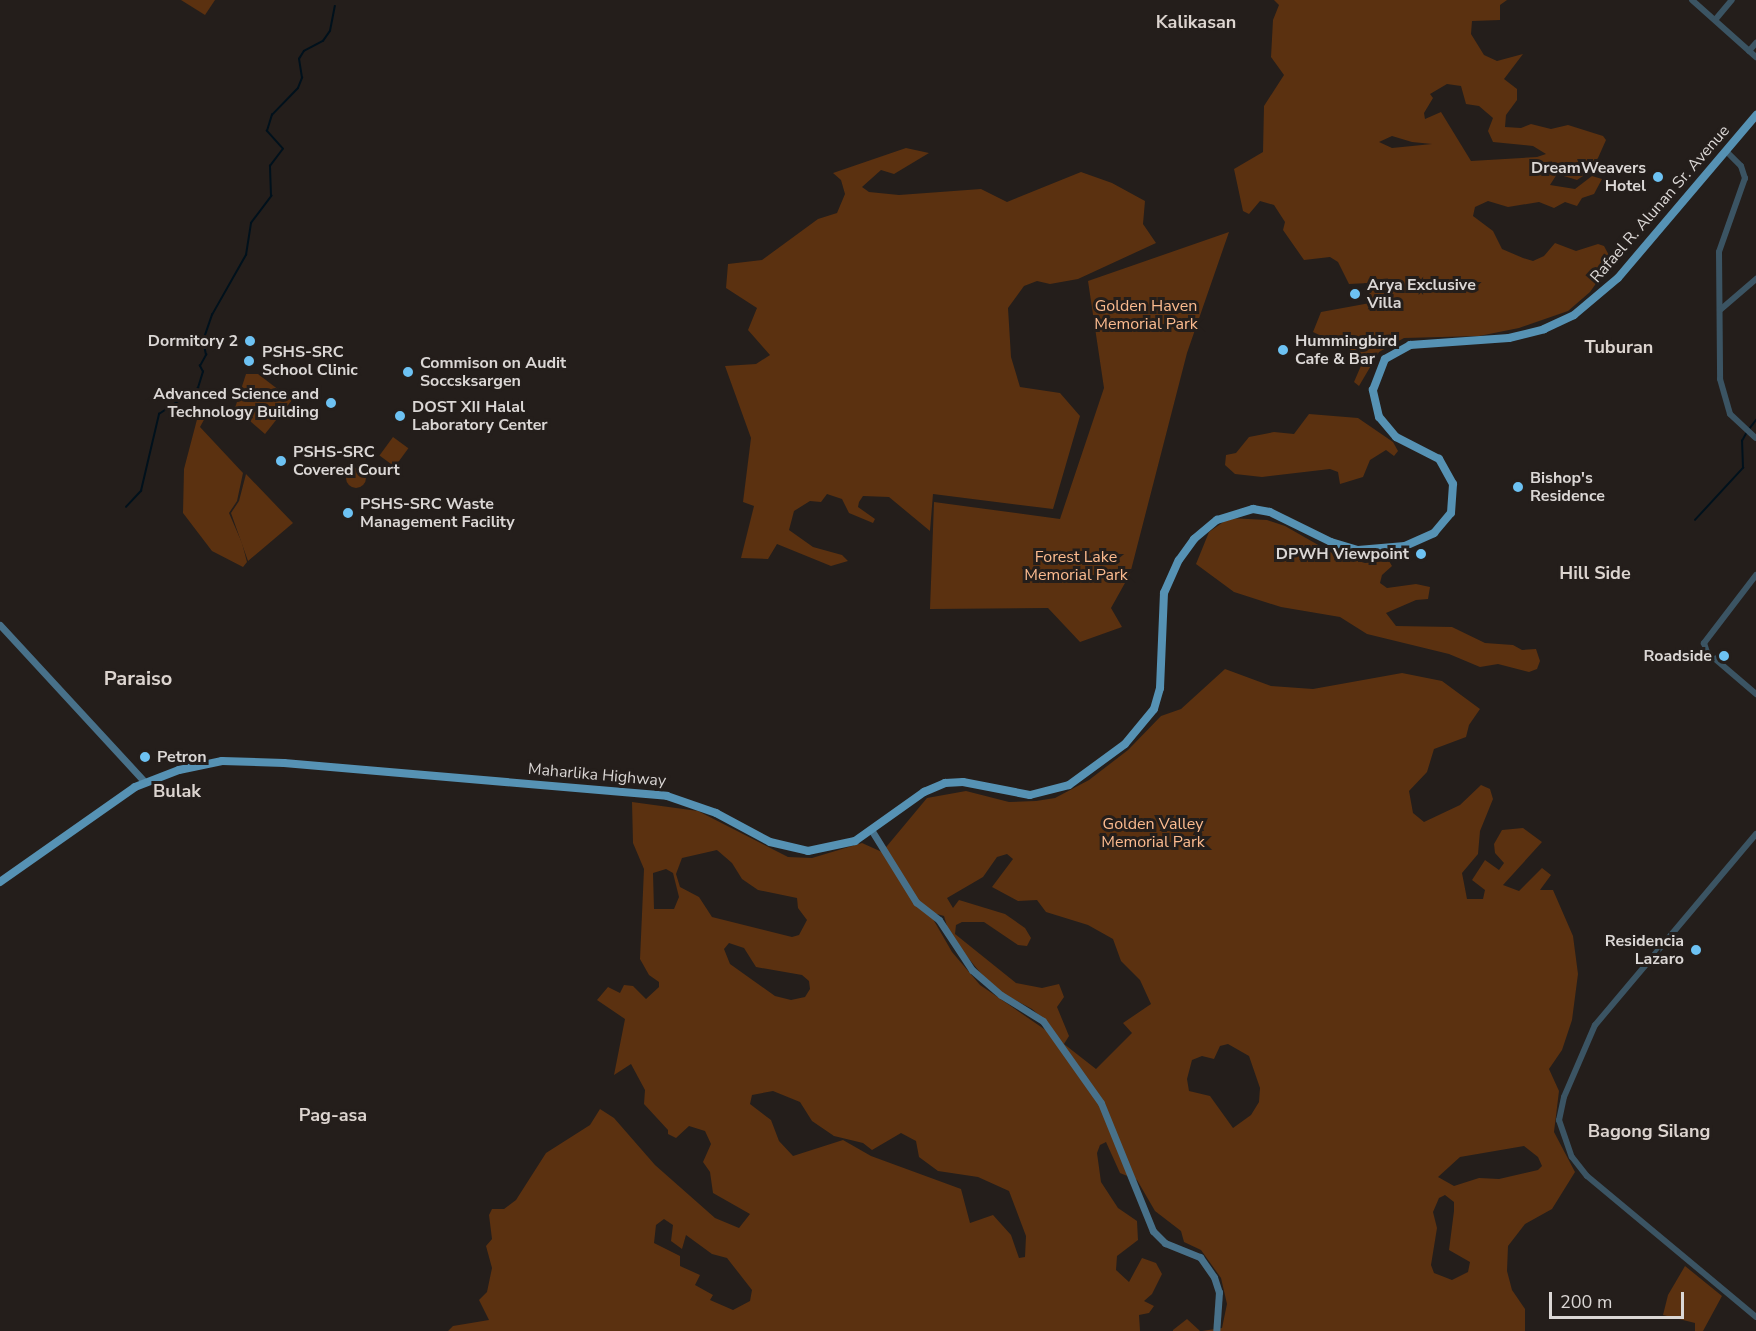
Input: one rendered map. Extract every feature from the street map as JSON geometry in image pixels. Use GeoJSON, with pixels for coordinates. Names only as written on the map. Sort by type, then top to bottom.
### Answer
{"type":"FeatureCollection","features":[{"type":"Feature","properties":{"kind":"highway","name":"Rafael R. Alunan Sr. Avenue"},"geometry":{"type":"LineString","coordinates":[[1161,631],[1164,593],[1179,560],[1204,530],[1235,512],[1270,512],[1331,542],[1358,550],[1405,546],[1440,529],[1453,506],[1453,484],[1439,459],[1396,437],[1379,417],[1373,390],[1385,359],[1410,345],[1509,338],[1544,329],[1574,315],[1613,283],[1756,115]]}},
{"type":"Feature","properties":{"kind":"highway","name":"Maharlika Highway"},"geometry":{"type":"LineString","coordinates":[[0,882],[93,813],[144,782],[207,764],[264,761],[667,796],[699,806],[770,842],[797,851],[838,848],[872,831],[924,792],[945,783],[963,782],[1030,795],[1048,793],[1087,776],[1151,716],[1160,688],[1161,631]]}},
{"type":"Feature","properties":{"kind":"main road"},"geometry":{"type":"LineString","coordinates":[[0,625],[144,782]]}},
{"type":"Feature","properties":{"kind":"main road"},"geometry":{"type":"LineString","coordinates":[[872,831],[916,902],[939,920],[972,970],[1049,1028],[1101,1103],[1116,1132],[1153,1231],[1165,1243],[1200,1257],[1215,1277],[1219,1292],[1216,1331]]}},
{"type":"Feature","properties":{"kind":"street"},"geometry":{"type":"LineString","coordinates":[[1692,0],[1756,57]]}},
{"type":"Feature","properties":{"kind":"street"},"geometry":{"type":"LineString","coordinates":[[1715,20],[1732,0]]}},
{"type":"Feature","properties":{"kind":"street"},"geometry":{"type":"LineString","coordinates":[[1749,51],[1756,43]]}},
{"type":"Feature","properties":{"kind":"street"},"geometry":{"type":"LineString","coordinates":[[1726,150],[1741,166],[1745,178],[1720,245],[1723,397],[1744,429],[1753,436]]}},
{"type":"Feature","properties":{"kind":"street"},"geometry":{"type":"LineString","coordinates":[[1720,310],[1756,279]]}},
{"type":"Feature","properties":{"kind":"street"},"geometry":{"type":"LineString","coordinates":[[1756,575],[1704,644],[1707,652],[1756,694]]}},
{"type":"Feature","properties":{"kind":"street"},"geometry":{"type":"LineString","coordinates":[[1756,834],[1598,1022],[1564,1097],[1559,1120],[1572,1157],[1587,1176],[1756,1317]]}},
{"type":"Feature","properties":{"kind":"green space"},"geometry":{"type":"Polygon","coordinates":[[[181,0],[215,0],[205,15],[181,0]]]}},
{"type":"Feature","properties":{"kind":"green space"},"geometry":{"type":"Polygon","coordinates":[[[1274,0],[1507,0],[1500,5],[1500,20],[1472,21],[1471,34],[1484,55],[1497,61],[1523,54],[1504,79],[1517,89],[1517,100],[1506,115],[1505,127],[1521,128],[1531,124],[1551,129],[1568,125],[1603,136],[1606,140],[1598,158],[1583,176],[1577,180],[1557,174],[1550,185],[1575,189],[1592,176],[1602,179],[1594,194],[1582,198],[1577,206],[1565,202],[1554,208],[1539,202],[1508,207],[1488,201],[1475,207],[1473,216],[1493,231],[1502,249],[1533,261],[1544,256],[1555,243],[1576,251],[1598,244],[1604,246],[1612,261],[1590,292],[1568,311],[1519,328],[1479,336],[1404,338],[1379,352],[1359,386],[1354,382],[1363,361],[1362,355],[1313,332],[1321,312],[1370,303],[1369,283],[1349,284],[1338,262],[1330,257],[1304,260],[1283,230],[1285,222],[1274,205],[1260,201],[1249,214],[1243,211],[1234,169],[1263,152],[1264,106],[1284,75],[1271,57],[1273,20],[1279,5],[1274,0]],[[1447,84],[1430,94],[1433,98],[1424,113],[1425,119],[1441,112],[1471,161],[1537,157],[1546,154],[1533,146],[1493,142],[1488,131],[1493,118],[1479,106],[1466,104],[1461,86],[1447,84]],[[1392,136],[1379,142],[1392,148],[1432,144],[1412,142],[1392,136]]]}},
{"type":"Feature","properties":{"kind":"green space"},"geometry":{"type":"Polygon","coordinates":[[[906,148],[929,153],[894,174],[881,170],[862,187],[869,192],[899,195],[981,189],[1007,202],[1081,172],[1112,183],[1145,201],[1143,224],[1156,243],[1078,279],[1050,284],[1037,281],[1024,286],[1008,308],[1011,357],[1020,387],[1060,393],[1080,416],[1053,509],[933,494],[930,531],[889,497],[863,496],[859,502],[858,507],[875,519],[873,523],[849,513],[842,499],[827,494],[821,502],[810,501],[794,511],[789,530],[813,547],[842,555],[848,561],[831,566],[777,544],[768,559],[741,558],[754,506],[743,502],[751,438],[725,366],[756,364],[770,355],[748,330],[757,308],[726,288],[728,264],[762,260],[818,219],[837,213],[845,194],[841,180],[833,173],[906,148]]]}},
{"type":"Feature","properties":{"kind":"green space","name":"Forest Lake Memorial Park"},"geometry":{"type":"Polygon","coordinates":[[[1229,232],[1187,353],[1130,574],[1111,608],[1122,627],[1080,642],[1048,608],[930,609],[934,502],[1060,519],[1104,388],[1088,281],[1229,232]]]}},
{"type":"Feature","properties":{"kind":"green space"},"geometry":{"type":"Polygon","coordinates":[[[246,374],[258,374],[292,400],[265,434],[235,408],[246,374]]]}},
{"type":"Feature","properties":{"kind":"green space"},"geometry":{"type":"Polygon","coordinates":[[[211,407],[200,427],[243,473],[237,501],[229,513],[242,543],[247,562],[243,567],[212,551],[183,513],[184,469],[200,408],[211,407]]]}},
{"type":"Feature","properties":{"kind":"green space"},"geometry":{"type":"Polygon","coordinates":[[[1309,414],[1358,418],[1393,442],[1398,451],[1394,456],[1386,450],[1370,460],[1363,477],[1340,484],[1338,472],[1330,469],[1262,477],[1235,474],[1225,465],[1226,455],[1236,453],[1249,437],[1274,432],[1294,434],[1309,414]]]}},
{"type":"Feature","properties":{"kind":"green space"},"geometry":{"type":"Polygon","coordinates":[[[393,437],[408,448],[395,467],[379,456],[393,437]]]}},
{"type":"Feature","properties":{"kind":"green space"},"geometry":{"type":"Polygon","coordinates":[[[356,468],[363,471],[366,478],[363,485],[356,488],[349,485],[346,478],[349,471],[356,468]]]}},
{"type":"Feature","properties":{"kind":"green space"},"geometry":{"type":"Polygon","coordinates":[[[246,474],[293,523],[248,561],[231,513],[239,501],[246,474]]]}},
{"type":"Feature","properties":{"kind":"green space"},"geometry":{"type":"Polygon","coordinates":[[[1229,518],[1267,520],[1285,526],[1334,554],[1365,563],[1389,561],[1392,566],[1382,575],[1380,583],[1387,588],[1416,584],[1430,587],[1428,599],[1416,600],[1386,613],[1396,626],[1452,627],[1485,643],[1513,645],[1522,650],[1536,649],[1540,661],[1537,669],[1529,672],[1498,664],[1480,667],[1449,654],[1367,634],[1340,617],[1281,607],[1234,592],[1196,564],[1209,532],[1229,518]]]}},
{"type":"Feature","properties":{"kind":"green space","name":"Golden Valley Memorial Park"},"geometry":{"type":"Polygon","coordinates":[[[1225,669],[1271,686],[1313,689],[1402,673],[1442,681],[1480,709],[1469,725],[1466,737],[1434,749],[1427,772],[1409,791],[1413,813],[1424,822],[1460,805],[1481,785],[1490,789],[1493,799],[1480,831],[1478,854],[1462,873],[1467,899],[1483,899],[1485,890],[1472,880],[1485,860],[1499,870],[1504,863],[1495,853],[1494,844],[1502,830],[1523,828],[1542,842],[1503,885],[1519,891],[1542,868],[1551,875],[1540,890],[1553,890],[1573,936],[1578,974],[1572,1020],[1562,1050],[1549,1069],[1559,1091],[1554,1132],[1575,1172],[1552,1209],[1525,1224],[1508,1246],[1507,1271],[1512,1290],[1525,1309],[1525,1331],[1202,1331],[1222,1328],[1227,1304],[1221,1278],[1201,1250],[1184,1242],[1181,1231],[1155,1211],[1137,1180],[1120,1173],[1106,1142],[1100,1145],[1097,1153],[1101,1182],[1118,1208],[1137,1221],[1138,1240],[1117,1256],[1116,1270],[1129,1282],[1142,1258],[1156,1263],[1162,1274],[1152,1294],[1144,1301],[1154,1306],[1149,1313],[1139,1315],[1140,1331],[448,1331],[453,1326],[489,1320],[479,1300],[487,1292],[492,1268],[486,1246],[492,1239],[489,1215],[492,1209],[504,1209],[516,1200],[546,1153],[590,1125],[600,1109],[614,1118],[655,1165],[715,1218],[739,1228],[750,1214],[713,1193],[710,1172],[703,1162],[711,1144],[705,1131],[689,1126],[676,1138],[668,1134],[668,1130],[644,1104],[645,1090],[631,1064],[614,1075],[625,1019],[597,1000],[608,987],[620,993],[624,985],[633,986],[646,999],[659,987],[659,982],[649,975],[640,959],[644,869],[633,843],[632,802],[698,811],[788,857],[812,858],[862,843],[882,852],[927,798],[966,791],[1009,802],[1055,798],[1089,780],[1128,750],[1161,716],[1181,709],[1225,669]],[[717,850],[682,858],[676,874],[680,887],[699,897],[712,917],[792,937],[799,935],[807,920],[798,908],[797,898],[758,890],[742,879],[732,863],[717,850]],[[1007,854],[997,857],[983,877],[947,898],[953,908],[959,900],[1005,914],[1025,928],[1031,938],[1027,946],[1018,945],[984,922],[962,922],[956,925],[955,934],[1016,983],[1042,988],[1059,984],[1064,997],[1057,1007],[1069,1036],[1064,1044],[1096,1069],[1132,1033],[1123,1023],[1151,1004],[1140,980],[1121,961],[1113,939],[1088,925],[1046,912],[1037,900],[1018,901],[992,887],[1013,859],[1007,854]],[[666,869],[653,873],[654,909],[674,909],[679,897],[673,873],[666,869]],[[937,914],[933,919],[952,952],[980,985],[1047,1031],[1049,1024],[1032,1009],[993,988],[950,936],[944,916],[937,914]],[[729,943],[724,949],[730,964],[775,996],[791,1000],[805,997],[810,989],[809,981],[802,975],[756,967],[744,948],[729,943]],[[1228,1044],[1220,1046],[1214,1059],[1202,1056],[1192,1060],[1187,1079],[1189,1091],[1210,1096],[1233,1128],[1251,1115],[1259,1102],[1260,1088],[1249,1056],[1228,1044]],[[773,1091],[752,1095],[750,1104],[771,1120],[779,1141],[793,1156],[843,1140],[871,1156],[961,1189],[970,1223],[993,1215],[1011,1235],[1019,1258],[1025,1257],[1026,1236],[1009,1191],[978,1177],[938,1171],[919,1157],[916,1141],[901,1133],[872,1150],[863,1143],[834,1136],[812,1121],[800,1102],[773,1091]],[[1524,1146],[1460,1157],[1438,1177],[1454,1186],[1479,1178],[1499,1179],[1538,1170],[1542,1166],[1538,1157],[1524,1146]],[[1445,1195],[1439,1198],[1433,1212],[1437,1228],[1431,1265],[1434,1273],[1452,1280],[1468,1272],[1470,1262],[1449,1250],[1454,1202],[1445,1195]],[[664,1219],[656,1225],[654,1243],[680,1256],[680,1266],[700,1275],[695,1285],[713,1295],[710,1300],[733,1310],[750,1301],[752,1290],[727,1258],[712,1254],[686,1235],[682,1249],[671,1241],[673,1225],[664,1219]]]}},
{"type":"Feature","properties":{"kind":"green space"},"geometry":{"type":"Polygon","coordinates":[[[1685,1266],[1722,1296],[1703,1331],[1695,1331],[1695,1323],[1663,1315],[1668,1295],[1685,1266]]]}},
{"type":"Feature","properties":{"kind":"green space"},"geometry":{"type":"Polygon","coordinates":[[[1187,1319],[1200,1331],[1173,1331],[1173,1330],[1187,1319]]]}},
{"type":"Feature","properties":{"kind":"waterway"},"geometry":{"type":"LineString","coordinates":[[126,507],[141,491],[159,414],[198,388],[203,372],[200,366],[206,355],[203,341],[212,315],[246,255],[251,223],[271,196],[270,166],[283,149],[267,131],[272,115],[298,88],[302,78],[299,59],[304,51],[323,41],[330,31],[335,6]]}},
{"type":"Feature","properties":{"kind":"waterway"},"geometry":{"type":"LineString","coordinates":[[1750,428],[1756,420]]}},
{"type":"Feature","properties":{"kind":"waterway"},"geometry":{"type":"LineString","coordinates":[[1695,520],[1743,468],[1742,441],[1747,432]]}},
{"type":"Feature","properties":{"kind":"place","name":"DreamWeavers Hotel"},"geometry":{"type":"Point","coordinates":[1658,177]}},
{"type":"Feature","properties":{"kind":"place","name":"Arya Exclusive Villa"},"geometry":{"type":"Point","coordinates":[1355,294]}},
{"type":"Feature","properties":{"kind":"place","name":"Dormitory 2"},"geometry":{"type":"Point","coordinates":[250,341]}},
{"type":"Feature","properties":{"kind":"place","name":"Hummingbird Cafe & Bar"},"geometry":{"type":"Point","coordinates":[1283,350]}},
{"type":"Feature","properties":{"kind":"place","name":"PSHS-SRC School Clinic"},"geometry":{"type":"Point","coordinates":[249,361]}},
{"type":"Feature","properties":{"kind":"place","name":"Commison on Audit Soccsksargen"},"geometry":{"type":"Point","coordinates":[408,372]}},
{"type":"Feature","properties":{"kind":"place","name":"Advanced Science and Technology Building"},"geometry":{"type":"Point","coordinates":[331,403]}},
{"type":"Feature","properties":{"kind":"place","name":"DOST XII Halal Laboratory Center"},"geometry":{"type":"Point","coordinates":[400,416]}},
{"type":"Feature","properties":{"kind":"place","name":"PSHS-SRC Covered Court"},"geometry":{"type":"Point","coordinates":[281,461]}},
{"type":"Feature","properties":{"kind":"place","name":"Bishop's Residence"},"geometry":{"type":"Point","coordinates":[1518,487]}},
{"type":"Feature","properties":{"kind":"place","name":"PSHS-SRC Waste Management Facility"},"geometry":{"type":"Point","coordinates":[348,513]}},
{"type":"Feature","properties":{"kind":"place","name":"DPWH Viewpoint"},"geometry":{"type":"Point","coordinates":[1421,554]}},
{"type":"Feature","properties":{"kind":"place","name":"Roadside"},"geometry":{"type":"Point","coordinates":[1724,656]}},
{"type":"Feature","properties":{"kind":"place","name":"Petron"},"geometry":{"type":"Point","coordinates":[145,757]}},
{"type":"Feature","properties":{"kind":"place","name":"Residencia Lazaro"},"geometry":{"type":"Point","coordinates":[1696,950]}},
{"type":"Feature","properties":{"kind":"district","name":"Kalikasan"},"geometry":{"type":"Point","coordinates":[1196,22]}},
{"type":"Feature","properties":{"kind":"district","name":"Tuburan"},"geometry":{"type":"Point","coordinates":[1619,347]}},
{"type":"Feature","properties":{"kind":"district","name":"Hill Side"},"geometry":{"type":"Point","coordinates":[1595,573]}},
{"type":"Feature","properties":{"kind":"district","name":"Paraiso"},"geometry":{"type":"Point","coordinates":[138,678]}},
{"type":"Feature","properties":{"kind":"district","name":"Bulak"},"geometry":{"type":"Point","coordinates":[177,791]}},
{"type":"Feature","properties":{"kind":"district","name":"Pag-asa"},"geometry":{"type":"Point","coordinates":[333,1115]}},
{"type":"Feature","properties":{"kind":"district","name":"Bagong Silang"},"geometry":{"type":"Point","coordinates":[1649,1131]}},
{"type":"Feature","properties":{"kind":"park label","name":"Golden Haven Memorial Park"},"geometry":{"type":"Point","coordinates":[1146,315]}}]}
